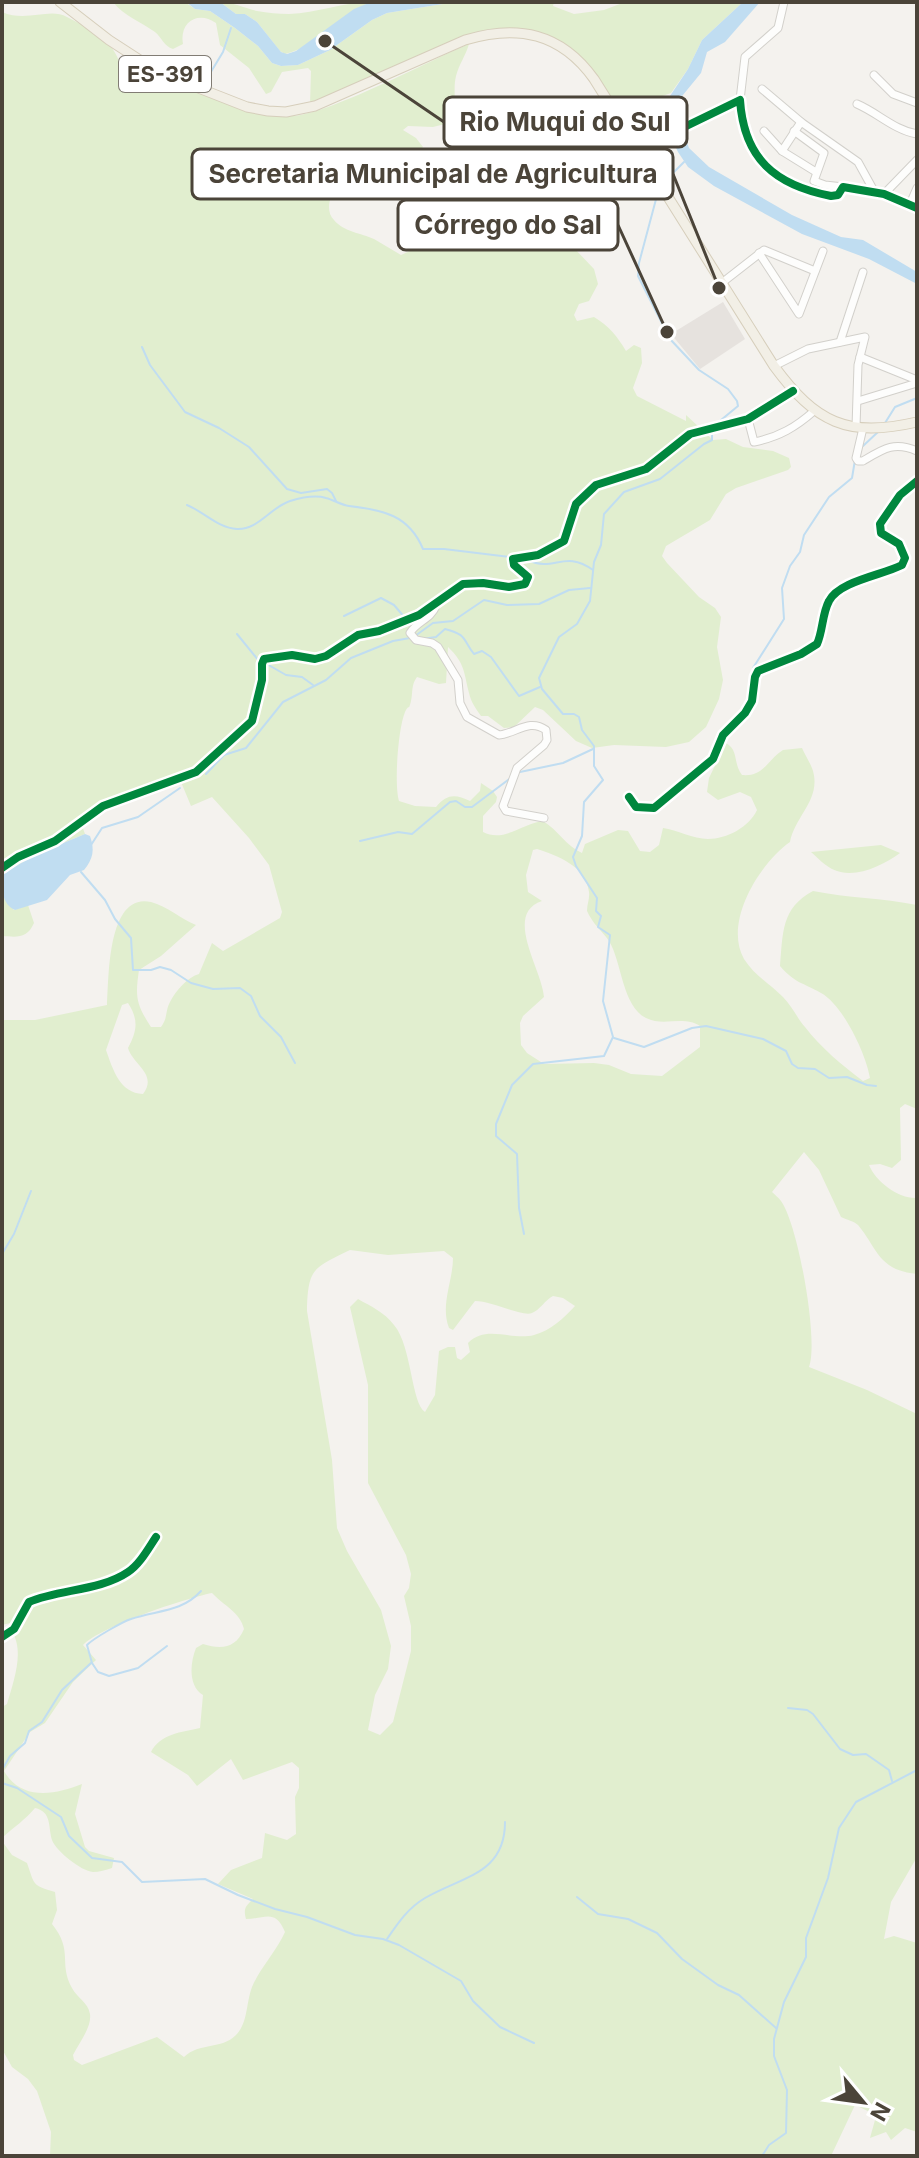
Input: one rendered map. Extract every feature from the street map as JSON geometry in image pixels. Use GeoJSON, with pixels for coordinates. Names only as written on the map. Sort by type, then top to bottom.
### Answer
{"type":"FeatureCollection","features":[{"type":"Feature","properties":{"kind":"main road","name":"ES-391"},"geometry":{"type":"LineString","coordinates":[[60,2],[109,40],[173,78],[247,107],[279,112],[297,111],[329,101],[465,40],[487,34],[502,31],[531,34],[557,45],[578,59],[594,79],[774,366],[793,391],[814,411],[841,424],[878,430],[917,422]]}},
{"type":"Feature","properties":{"kind":"street"},"geometry":{"type":"LineString","coordinates":[[784,2],[778,28],[745,57],[740,100],[746,136],[752,150],[773,173],[789,184],[821,194],[838,195],[843,187]]}},
{"type":"Feature","properties":{"kind":"street"},"geometry":{"type":"LineString","coordinates":[[874,75],[893,94],[917,103]]}},
{"type":"Feature","properties":{"kind":"street"},"geometry":{"type":"LineString","coordinates":[[762,89],[828,144],[858,162],[874,191]]}},
{"type":"Feature","properties":{"kind":"street"},"geometry":{"type":"LineString","coordinates":[[639,149],[740,100]]}},
{"type":"Feature","properties":{"kind":"street"},"geometry":{"type":"LineString","coordinates":[[857,104],[872,110],[901,130],[917,134]]}},
{"type":"Feature","properties":{"kind":"street"},"geometry":{"type":"LineString","coordinates":[[782,151],[801,122]]}},
{"type":"Feature","properties":{"kind":"street"},"geometry":{"type":"LineString","coordinates":[[764,131],[782,151],[816,172]]}},
{"type":"Feature","properties":{"kind":"street"},"geometry":{"type":"LineString","coordinates":[[794,131],[824,153],[816,172],[814,181],[817,183],[874,191],[913,206],[917,188]]}},
{"type":"Feature","properties":{"kind":"street"},"geometry":{"type":"LineString","coordinates":[[884,194],[917,160]]}},
{"type":"Feature","properties":{"kind":"street"},"geometry":{"type":"LineString","coordinates":[[723,282],[764,250],[815,271]]}},
{"type":"Feature","properties":{"kind":"street"},"geometry":{"type":"LineString","coordinates":[[759,253],[799,314],[823,251]]}},
{"type":"Feature","properties":{"kind":"street"},"geometry":{"type":"LineString","coordinates":[[840,342],[863,272]]}},
{"type":"Feature","properties":{"kind":"street"},"geometry":{"type":"LineString","coordinates":[[774,366],[808,349],[865,337],[860,357],[860,428],[856,458],[858,461],[894,445],[917,451]]}},
{"type":"Feature","properties":{"kind":"street"},"geometry":{"type":"LineString","coordinates":[[860,357],[917,382]]}},
{"type":"Feature","properties":{"kind":"street"},"geometry":{"type":"LineString","coordinates":[[858,401],[917,382]]}},
{"type":"Feature","properties":{"kind":"street"},"geometry":{"type":"LineString","coordinates":[[2,868],[10,861],[55,841],[103,806],[196,772],[252,721],[264,659],[292,655],[319,659],[358,635],[379,631],[419,615],[463,584],[525,584],[528,579],[514,565],[513,559],[538,555],[564,541],[572,512],[582,496],[596,485],[646,469],[690,434],[748,419],[793,391]]}},
{"type":"Feature","properties":{"kind":"street"},"geometry":{"type":"LineString","coordinates":[[748,419],[754,442],[773,438],[797,426],[814,411]]}},
{"type":"Feature","properties":{"kind":"street"},"geometry":{"type":"LineString","coordinates":[[629,797],[636,807],[647,809],[665,800],[713,759],[723,735],[745,713],[754,698],[758,671],[801,654],[817,644],[833,595],[902,565],[905,555],[901,546],[883,535],[879,527],[894,501],[917,481]]}},
{"type":"Feature","properties":{"kind":"street"},"geometry":{"type":"LineString","coordinates":[[437,604],[431,615],[410,633],[416,640],[434,643],[438,647],[458,680],[460,703],[467,717],[499,735],[528,725],[541,726],[546,730],[544,745],[514,773],[503,806],[506,811],[544,818]]}},
{"type":"Feature","properties":{"kind":"street"},"geometry":{"type":"LineString","coordinates":[[2,1637],[14,1629],[31,1600],[128,1573],[142,1559],[156,1537]]}},
{"type":"Feature","properties":{"kind":"shaded area"},"geometry":{"type":"Polygon","coordinates":[[[723,302],[745,339],[700,369],[671,334],[723,302]]]}},
{"type":"Feature","properties":{"kind":"green space"},"geometry":{"type":"Polygon","coordinates":[[[113,2],[185,2],[195,9],[210,11],[258,46],[272,63],[281,66],[298,65],[330,50],[387,13],[455,2],[554,2],[553,6],[574,14],[604,10],[625,2],[743,2],[702,40],[688,69],[671,93],[651,100],[624,121],[570,49],[503,29],[310,105],[311,71],[308,68],[282,72],[271,92],[266,94],[249,68],[220,45],[216,23],[203,18],[191,20],[184,30],[183,44],[173,49],[113,2]]]}},
{"type":"Feature","properties":{"kind":"green space"},"geometry":{"type":"Polygon","coordinates":[[[220,2],[257,11],[289,14],[372,2],[349,14],[308,44],[285,54],[257,22],[245,14],[236,14],[220,2]]]}},
{"type":"Feature","properties":{"kind":"green space"},"geometry":{"type":"Polygon","coordinates":[[[2,12],[20,16],[60,14],[79,23],[108,43],[129,78],[146,89],[194,88],[288,116],[325,108],[469,44],[456,76],[454,112],[449,123],[433,127],[408,126],[403,130],[423,147],[418,153],[369,166],[347,177],[331,197],[329,209],[332,218],[343,227],[374,239],[401,255],[410,251],[424,210],[449,167],[460,163],[468,166],[473,161],[463,149],[465,135],[477,124],[488,124],[504,135],[531,144],[542,150],[553,196],[574,248],[594,269],[598,284],[589,301],[579,304],[574,315],[577,321],[594,317],[599,320],[626,351],[634,345],[641,348],[642,363],[633,388],[637,396],[686,421],[686,415],[713,440],[726,439],[743,447],[773,451],[789,458],[791,467],[726,494],[710,520],[666,546],[662,556],[721,617],[717,647],[723,680],[719,699],[706,727],[689,742],[666,747],[614,745],[592,748],[576,741],[543,710],[535,707],[514,727],[504,728],[477,711],[461,663],[448,647],[446,683],[417,677],[414,683],[399,743],[399,801],[436,807],[452,796],[470,801],[480,791],[481,783],[497,797],[483,816],[483,832],[506,834],[543,821],[582,853],[585,844],[618,830],[628,831],[640,851],[650,852],[659,845],[663,828],[708,839],[723,837],[749,822],[757,810],[751,797],[740,792],[718,800],[707,792],[709,778],[726,743],[733,749],[742,775],[760,771],[783,750],[802,748],[815,781],[811,799],[790,842],[767,864],[748,894],[741,911],[739,944],[744,959],[757,975],[778,992],[818,1042],[863,1081],[870,1078],[864,1056],[845,1019],[829,999],[795,980],[780,966],[786,922],[795,905],[813,891],[917,905],[917,1109],[905,1104],[900,1108],[901,1160],[892,1168],[880,1164],[869,1165],[889,1188],[903,1196],[917,1198],[917,1274],[904,1272],[886,1263],[858,1225],[841,1217],[819,1170],[804,1152],[772,1192],[787,1214],[800,1257],[811,1333],[809,1367],[917,1414],[917,1857],[891,1902],[884,1939],[894,1936],[917,1943],[917,2132],[905,2128],[891,2140],[886,2132],[870,2138],[875,2120],[872,2113],[855,2105],[831,2156],[50,2156],[51,2132],[37,2091],[28,2079],[12,2067],[2,2049],[2,1841],[12,1855],[27,1863],[35,1884],[55,1892],[57,1910],[52,1924],[62,1942],[68,1979],[90,2014],[87,2030],[73,2055],[74,2060],[82,2065],[157,2037],[184,2057],[197,2049],[224,2043],[236,2035],[245,2019],[252,1987],[285,1932],[273,1917],[246,1919],[246,1908],[253,1899],[218,1884],[231,1870],[262,1858],[265,1833],[287,1840],[296,1834],[295,1797],[299,1788],[299,1768],[292,1762],[243,1780],[231,1759],[197,1786],[188,1775],[151,1752],[166,1738],[200,1728],[203,1695],[195,1686],[192,1674],[196,1648],[203,1644],[228,1646],[237,1640],[244,1629],[235,1614],[212,1593],[125,1622],[83,1645],[96,1660],[73,1682],[45,1723],[30,1732],[4,1771],[20,1787],[39,1793],[61,1791],[82,1784],[75,1814],[85,1847],[114,1858],[112,1868],[93,1872],[70,1860],[52,1840],[47,1816],[35,1808],[2,1838],[2,1707],[7,1704],[17,1667],[18,1648],[12,1632],[19,1621],[2,1625],[2,1020],[35,1020],[107,1005],[110,958],[118,923],[126,910],[137,902],[151,902],[196,925],[161,956],[139,970],[137,994],[142,1012],[151,1027],[161,1027],[168,1005],[187,981],[199,974],[212,943],[223,951],[280,918],[282,912],[269,865],[249,838],[212,797],[191,806],[181,782],[130,797],[81,823],[85,834],[37,854],[2,874],[2,12]],[[533,850],[526,875],[528,892],[542,901],[531,908],[525,930],[544,997],[523,1016],[520,1023],[521,1045],[544,1064],[594,1063],[631,1074],[662,1076],[700,1047],[700,1026],[687,1021],[660,1022],[638,1012],[627,994],[609,941],[587,911],[589,892],[583,875],[570,863],[533,850]],[[128,1003],[122,1005],[106,1050],[123,1085],[128,1090],[143,1094],[148,1081],[128,1048],[135,1031],[135,1020],[128,1003]],[[350,1250],[320,1266],[311,1278],[307,1311],[332,1460],[337,1528],[381,1610],[391,1646],[388,1669],[375,1695],[368,1730],[380,1735],[393,1722],[411,1651],[411,1626],[404,1596],[411,1574],[406,1555],[368,1483],[368,1385],[350,1307],[358,1299],[382,1313],[394,1325],[404,1346],[420,1407],[425,1412],[435,1395],[439,1351],[455,1347],[457,1358],[461,1360],[470,1352],[468,1343],[475,1337],[491,1334],[534,1335],[551,1327],[575,1306],[553,1296],[535,1312],[527,1314],[475,1301],[453,1330],[449,1328],[446,1302],[453,1258],[444,1251],[388,1255],[350,1250]]]}},
{"type":"Feature","properties":{"kind":"green space"},"geometry":{"type":"Polygon","coordinates":[[[881,845],[900,853],[876,867],[849,873],[832,869],[811,852],[881,845]]]}},
{"type":"Feature","properties":{"kind":"green space"},"geometry":{"type":"Polygon","coordinates":[[[2,895],[14,910],[28,905],[34,923],[25,934],[2,936],[2,895]]]}},
{"type":"Feature","properties":{"kind":"water"},"geometry":{"type":"Polygon","coordinates":[[[186,2],[220,2],[236,14],[245,14],[257,22],[281,52],[287,54],[296,51],[354,9],[371,2],[455,2],[387,13],[330,50],[298,65],[281,66],[272,63],[258,46],[210,11],[195,9],[186,2]]]}},
{"type":"Feature","properties":{"kind":"water"},"geometry":{"type":"Polygon","coordinates":[[[743,2],[760,2],[725,42],[707,52],[701,73],[678,101],[678,118],[689,148],[709,167],[792,215],[841,237],[863,240],[917,272],[917,284],[869,259],[802,234],[714,186],[688,167],[678,152],[660,115],[662,108],[688,69],[702,40],[743,2]]]}},
{"type":"Feature","properties":{"kind":"water"},"geometry":{"type":"Polygon","coordinates":[[[85,834],[90,836],[93,850],[84,870],[70,875],[47,900],[15,910],[7,904],[3,895],[2,874],[37,854],[85,834]]]}},
{"type":"Feature","properties":{"kind":"waterway"},"geometry":{"type":"LineString","coordinates":[[206,80],[223,52],[231,28]]}},
{"type":"Feature","properties":{"kind":"waterway"},"geometry":{"type":"LineString","coordinates":[[663,183],[684,162]]}},
{"type":"Feature","properties":{"kind":"waterway"},"geometry":{"type":"LineString","coordinates":[[659,188],[638,276],[670,339],[699,370],[728,389],[737,401],[738,406],[715,425]]}},
{"type":"Feature","properties":{"kind":"waterway"},"geometry":{"type":"LineString","coordinates":[[142,347],[150,365],[185,412],[249,447],[287,489],[301,493],[327,489],[336,501]]}},
{"type":"Feature","properties":{"kind":"waterway"},"geometry":{"type":"LineString","coordinates":[[885,423],[895,407],[917,398]]}},
{"type":"Feature","properties":{"kind":"waterway"},"geometry":{"type":"LineString","coordinates":[[524,1234],[519,1208],[517,1154],[496,1136],[496,1124],[512,1085],[533,1064],[604,1056],[613,1037],[603,1001],[610,935],[598,927],[601,916],[596,911],[597,898],[573,857],[582,836],[584,802],[603,780],[594,766],[594,746],[582,730],[579,717],[563,714],[542,689],[539,678],[559,637],[577,624],[590,601],[604,514],[624,492],[660,479],[712,440],[712,430]]}},
{"type":"Feature","properties":{"kind":"waterway"},"geometry":{"type":"LineString","coordinates":[[863,446],[879,431]]}},
{"type":"Feature","properties":{"kind":"waterway"},"geometry":{"type":"LineString","coordinates":[[753,668],[784,619],[782,588],[790,566],[800,552],[804,535],[829,497],[852,478],[855,460]]}},
{"type":"Feature","properties":{"kind":"waterway"},"geometry":{"type":"LineString","coordinates":[[187,505],[217,523],[237,529],[251,526],[290,501],[322,497],[394,516],[410,528],[423,549],[510,557]]}},
{"type":"Feature","properties":{"kind":"waterway"},"geometry":{"type":"LineString","coordinates":[[528,560],[545,564],[574,561],[593,570]]}},
{"type":"Feature","properties":{"kind":"waterway"},"geometry":{"type":"LineString","coordinates":[[415,636],[433,623],[453,621],[484,600],[507,605],[539,604],[569,590],[590,588]]}},
{"type":"Feature","properties":{"kind":"waterway"},"geometry":{"type":"LineString","coordinates":[[344,616],[381,598],[394,605],[406,619]]}},
{"type":"Feature","properties":{"kind":"waterway"},"geometry":{"type":"LineString","coordinates":[[422,639],[436,637],[445,629],[458,633],[474,654],[482,651],[491,657],[519,696],[540,687]]}},
{"type":"Feature","properties":{"kind":"waterway"},"geometry":{"type":"LineString","coordinates":[[237,634],[259,661]]}},
{"type":"Feature","properties":{"kind":"waterway"},"geometry":{"type":"LineString","coordinates":[[206,774],[224,755],[246,748],[283,702],[326,680],[351,658],[393,641],[410,638]]}},
{"type":"Feature","properties":{"kind":"waterway"},"geometry":{"type":"LineString","coordinates":[[265,663],[286,675],[302,677],[313,685]]}},
{"type":"Feature","properties":{"kind":"waterway"},"geometry":{"type":"LineString","coordinates":[[520,772],[563,763],[593,749]]}},
{"type":"Feature","properties":{"kind":"waterway"},"geometry":{"type":"LineString","coordinates":[[360,841],[398,832],[412,834],[450,802],[472,807],[512,777]]}},
{"type":"Feature","properties":{"kind":"waterway"},"geometry":{"type":"LineString","coordinates":[[91,845],[102,828],[138,817],[180,788]]}},
{"type":"Feature","properties":{"kind":"waterway"},"geometry":{"type":"LineString","coordinates":[[81,872],[131,938],[133,970],[160,967],[191,983],[213,989],[240,988],[251,996],[260,1016],[281,1037],[295,1063]]}},
{"type":"Feature","properties":{"kind":"waterway"},"geometry":{"type":"LineString","coordinates":[[614,1038],[644,1047],[692,1028],[706,1026],[763,1039],[786,1051],[792,1064],[798,1068],[815,1069],[829,1078],[847,1077],[876,1086]]}},
{"type":"Feature","properties":{"kind":"waterway"},"geometry":{"type":"LineString","coordinates":[[2,1254],[14,1234],[31,1191]]}},
{"type":"Feature","properties":{"kind":"waterway"},"geometry":{"type":"LineString","coordinates":[[167,1646],[138,1668],[109,1676],[98,1672],[87,1645],[127,1621],[177,1607],[201,1591]]}},
{"type":"Feature","properties":{"kind":"waterway"},"geometry":{"type":"LineString","coordinates":[[2,1770],[10,1756],[25,1743],[29,1731],[42,1722],[62,1690],[91,1663]]}},
{"type":"Feature","properties":{"kind":"waterway"},"geometry":{"type":"LineString","coordinates":[[788,1708],[807,1710],[813,1714],[840,1749],[853,1755],[866,1754],[889,1770],[892,1781]]}},
{"type":"Feature","properties":{"kind":"waterway"},"geometry":{"type":"LineString","coordinates":[[762,2156],[769,2145],[786,2133],[787,2090],[774,2056],[774,2039],[784,2002],[806,1957],[806,1938],[828,1878],[839,1828],[856,1802],[917,1770]]}},
{"type":"Feature","properties":{"kind":"waterway"},"geometry":{"type":"LineString","coordinates":[[2,1783],[17,1788],[61,1817],[69,1836],[92,1858],[122,1862],[142,1882],[205,1879],[275,1909],[355,1935],[399,1945],[461,1981],[473,2001],[500,2027],[534,2043]]}},
{"type":"Feature","properties":{"kind":"waterway"},"geometry":{"type":"LineString","coordinates":[[387,1939],[419,1902],[490,1863],[498,1853],[505,1822]]}},
{"type":"Feature","properties":{"kind":"waterway"},"geometry":{"type":"LineString","coordinates":[[577,1897],[598,1914],[628,1919],[657,1933],[682,1959],[718,1985],[739,1995],[776,2028]]}},
{"type":"Feature","properties":{"kind":"cycle path"},"geometry":{"type":"LineString","coordinates":[[639,149],[740,100],[748,138],[766,166],[779,176],[794,185],[831,196],[838,195],[843,187],[884,194],[917,208]]}},
{"type":"Feature","properties":{"kind":"cycle path"},"geometry":{"type":"LineString","coordinates":[[2,868],[18,857],[55,841],[103,806],[196,772],[252,721],[264,659],[292,655],[315,659],[326,656],[358,635],[379,631],[419,615],[463,584],[509,587],[525,584],[528,577],[514,565],[513,559],[538,555],[564,541],[576,504],[596,485],[646,469],[690,434],[748,419],[793,391]]}},
{"type":"Feature","properties":{"kind":"cycle path"},"geometry":{"type":"LineString","coordinates":[[629,797],[636,807],[654,808],[713,759],[723,735],[745,713],[752,701],[758,671],[801,654],[817,644],[829,601],[842,588],[902,565],[905,558],[899,544],[881,533],[880,524],[900,495],[917,481]]}},
{"type":"Feature","properties":{"kind":"cycle path"},"geometry":{"type":"LineString","coordinates":[[2,1637],[14,1629],[29,1602],[117,1578],[136,1565],[156,1537]]}},
{"type":"Feature","properties":{"kind":"place","name":"Rio Muqui do Sul"},"geometry":{"type":"Point","coordinates":[325,41]}},
{"type":"Feature","properties":{"kind":"place","name":"Secretaria Municipal de Agricultura"},"geometry":{"type":"Point","coordinates":[719,288]}},
{"type":"Feature","properties":{"kind":"place","name":"Córrego do Sal"},"geometry":{"type":"Point","coordinates":[667,332]}}]}
